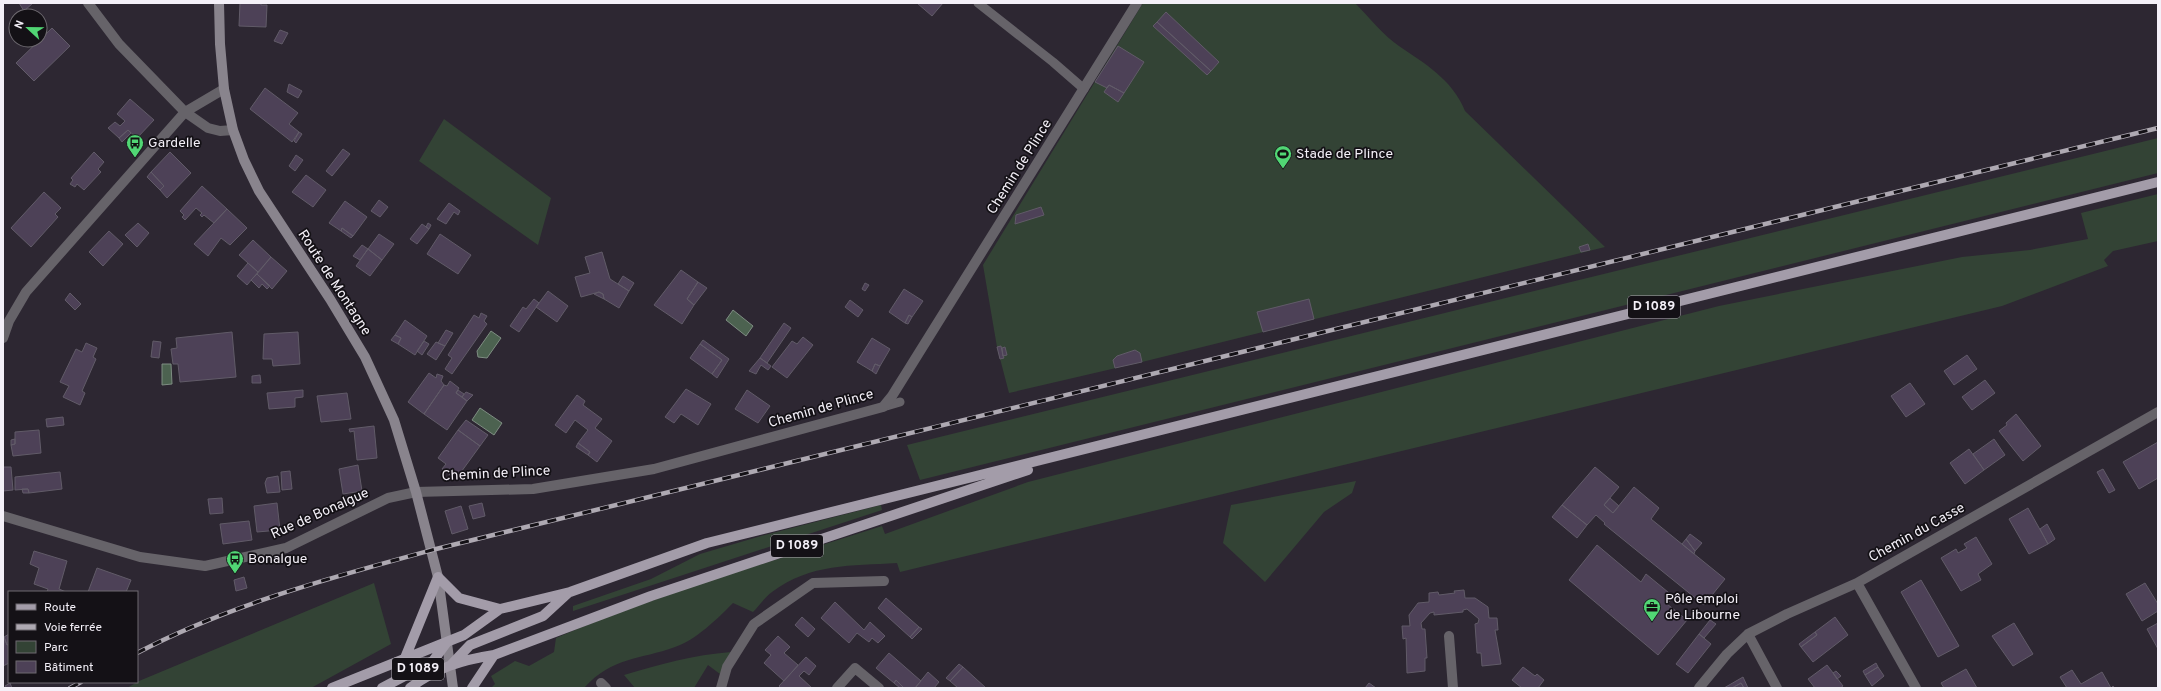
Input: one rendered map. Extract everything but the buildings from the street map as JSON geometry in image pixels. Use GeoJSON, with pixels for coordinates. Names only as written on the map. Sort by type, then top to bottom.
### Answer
{"type":"FeatureCollection","features":[{"type":"Feature","properties":{"kind":"main road","name":"Route de Montagne"},"geometry":{"type":"LineString","coordinates":[[219,3],[220,44],[224,89],[233,130],[258,191],[330,299],[365,357],[394,420],[416,492],[438,577],[453,688]]}},
{"type":"Feature","properties":{"kind":"main road","name":"D 1089"},"geometry":{"type":"LineString","coordinates":[[332,688],[447,642],[474,629],[500,609],[570,592],[707,543],[2158,182]]}},
{"type":"Feature","properties":{"kind":"main road","name":"D 1089"},"geometry":{"type":"LineString","coordinates":[[410,688],[429,674],[450,666],[470,659],[494,655],[651,596],[771,554],[1104,445]]}},
{"type":"Feature","properties":{"kind":"main road"},"geometry":{"type":"LineString","coordinates":[[405,658],[438,577],[459,598],[500,609]]}},
{"type":"Feature","properties":{"kind":"main road","name":"D 1089"},"geometry":{"type":"LineString","coordinates":[[450,666],[470,645],[543,616],[570,592]]}},
{"type":"Feature","properties":{"kind":"main road","name":"D 1089"},"geometry":{"type":"LineString","coordinates":[[382,688],[433,661],[447,642]]}},
{"type":"Feature","properties":{"kind":"main road"},"geometry":{"type":"LineString","coordinates":[[472,688],[494,655]]}},
{"type":"Feature","properties":{"kind":"street"},"geometry":{"type":"LineString","coordinates":[[88,3],[119,44],[185,112],[208,128],[220,131],[233,130]]}},
{"type":"Feature","properties":{"kind":"street","name":"Chemin de Plince"},"geometry":{"type":"LineString","coordinates":[[416,492],[533,489],[654,469],[883,407],[938,329],[1137,3]]}},
{"type":"Feature","properties":{"kind":"street"},"geometry":{"type":"LineString","coordinates":[[3,338],[9,321],[26,292],[185,112],[224,89]]}},
{"type":"Feature","properties":{"kind":"street","name":"Chemin du Casse"},"geometry":{"type":"LineString","coordinates":[[1699,688],[1727,654],[1748,634],[1786,614],[1857,583],[2158,412]]}},
{"type":"Feature","properties":{"kind":"street","name":"Rue de Bonalgue"},"geometry":{"type":"LineString","coordinates":[[3,516],[140,557],[205,566],[286,548],[388,498],[416,492]]}},
{"type":"Feature","properties":{"kind":"street"},"geometry":{"type":"LineString","coordinates":[[721,688],[727,666],[754,624],[813,583],[884,581]]}},
{"type":"Feature","properties":{"kind":"street"},"geometry":{"type":"LineString","coordinates":[[1857,583],[1916,688]]}},
{"type":"Feature","properties":{"kind":"street"},"geometry":{"type":"LineString","coordinates":[[1748,634],[1777,688]]}},
{"type":"Feature","properties":{"kind":"street"},"geometry":{"type":"LineString","coordinates":[[1450,636],[1453,688]]}},
{"type":"Feature","properties":{"kind":"street"},"geometry":{"type":"LineString","coordinates":[[837,688],[855,668],[879,688]]}},
{"type":"Feature","properties":{"kind":"lane"},"geometry":{"type":"LineString","coordinates":[[978,3],[1053,62],[1084,89]]}},
{"type":"Feature","properties":{"kind":"lane"},"geometry":{"type":"LineString","coordinates":[[883,407],[900,402]]}},
{"type":"Feature","properties":{"kind":"green space","name":"Stade de Plince"},"geometry":{"type":"Polygon","coordinates":[[[1143,3],[1355,3],[1388,37],[1437,73],[1453,90],[1465,111],[1605,247],[1142,362],[1009,393],[997,347],[983,265],[1143,3]]]}},
{"type":"Feature","properties":{"kind":"green space"},"geometry":{"type":"Polygon","coordinates":[[[444,119],[551,198],[538,245],[419,161],[444,119]]]}},
{"type":"Feature","properties":{"kind":"green space"},"geometry":{"type":"Polygon","coordinates":[[[2158,138],[2158,173],[920,480],[907,445],[2158,138]]]}},
{"type":"Feature","properties":{"kind":"green space"},"geometry":{"type":"Polygon","coordinates":[[[2158,194],[2158,241],[2113,251],[2104,260],[2108,266],[2002,306],[900,572],[897,563],[848,566],[817,571],[787,583],[772,592],[753,612],[733,603],[706,628],[683,644],[616,664],[595,678],[584,688],[491,688],[495,684],[491,676],[515,661],[529,666],[554,652],[556,638],[636,606],[718,578],[882,526],[885,534],[1028,482],[1719,306],[1962,257],[2030,250],[2088,239],[2081,213],[2158,194]]]}},
{"type":"Feature","properties":{"kind":"green space"},"geometry":{"type":"Polygon","coordinates":[[[1356,481],[1352,493],[1324,512],[1265,582],[1223,543],[1231,505],[1356,481]]]}},
{"type":"Feature","properties":{"kind":"green space"},"geometry":{"type":"Polygon","coordinates":[[[881,505],[882,510],[573,611],[573,606],[651,579],[700,554],[761,536],[881,505]]]}},
{"type":"Feature","properties":{"kind":"green space"},"geometry":{"type":"Polygon","coordinates":[[[374,583],[391,644],[311,688],[127,688],[138,683],[139,681],[374,583]]]}},
{"type":"Feature","properties":{"kind":"green space"},"geometry":{"type":"Polygon","coordinates":[[[731,652],[720,674],[708,665],[694,688],[635,688],[624,675],[677,660],[731,652]]]}},
{"type":"Feature","properties":{"kind":"shaded area"},"geometry":{"type":"Polygon","coordinates":[[[733,310],[753,326],[746,336],[726,320],[733,310]]]}},
{"type":"Feature","properties":{"kind":"shaded area"},"geometry":{"type":"Polygon","coordinates":[[[491,331],[501,338],[487,358],[478,357],[477,351],[491,331]]]}},
{"type":"Feature","properties":{"kind":"shaded area"},"geometry":{"type":"Polygon","coordinates":[[[162,364],[171,364],[172,384],[162,385],[162,364]]]}},
{"type":"Feature","properties":{"kind":"shaded area"},"geometry":{"type":"Polygon","coordinates":[[[480,408],[502,423],[494,435],[472,420],[480,408]]]}},
{"type":"Feature","properties":{"kind":"railway"},"geometry":{"type":"LineString","coordinates":[[138,653],[208,620],[244,606],[319,582],[432,550],[2158,128]]}},
{"type":"Feature","properties":{"kind":"railway"},"geometry":{"type":"LineString","coordinates":[[70,688],[79,683]]}},
{"type":"Feature","properties":{"kind":"place","name":"Gardelle"},"geometry":{"type":"Point","coordinates":[135,158]}},
{"type":"Feature","properties":{"kind":"place","name":"Stade de Plince"},"geometry":{"type":"Point","coordinates":[1283,169]}},
{"type":"Feature","properties":{"kind":"place","name":"Bonalgue"},"geometry":{"type":"Point","coordinates":[235,574]}},
{"type":"Feature","properties":{"kind":"place","name":"Pôle emploi de Libourne"},"geometry":{"type":"Point","coordinates":[1652,622]}}]}
